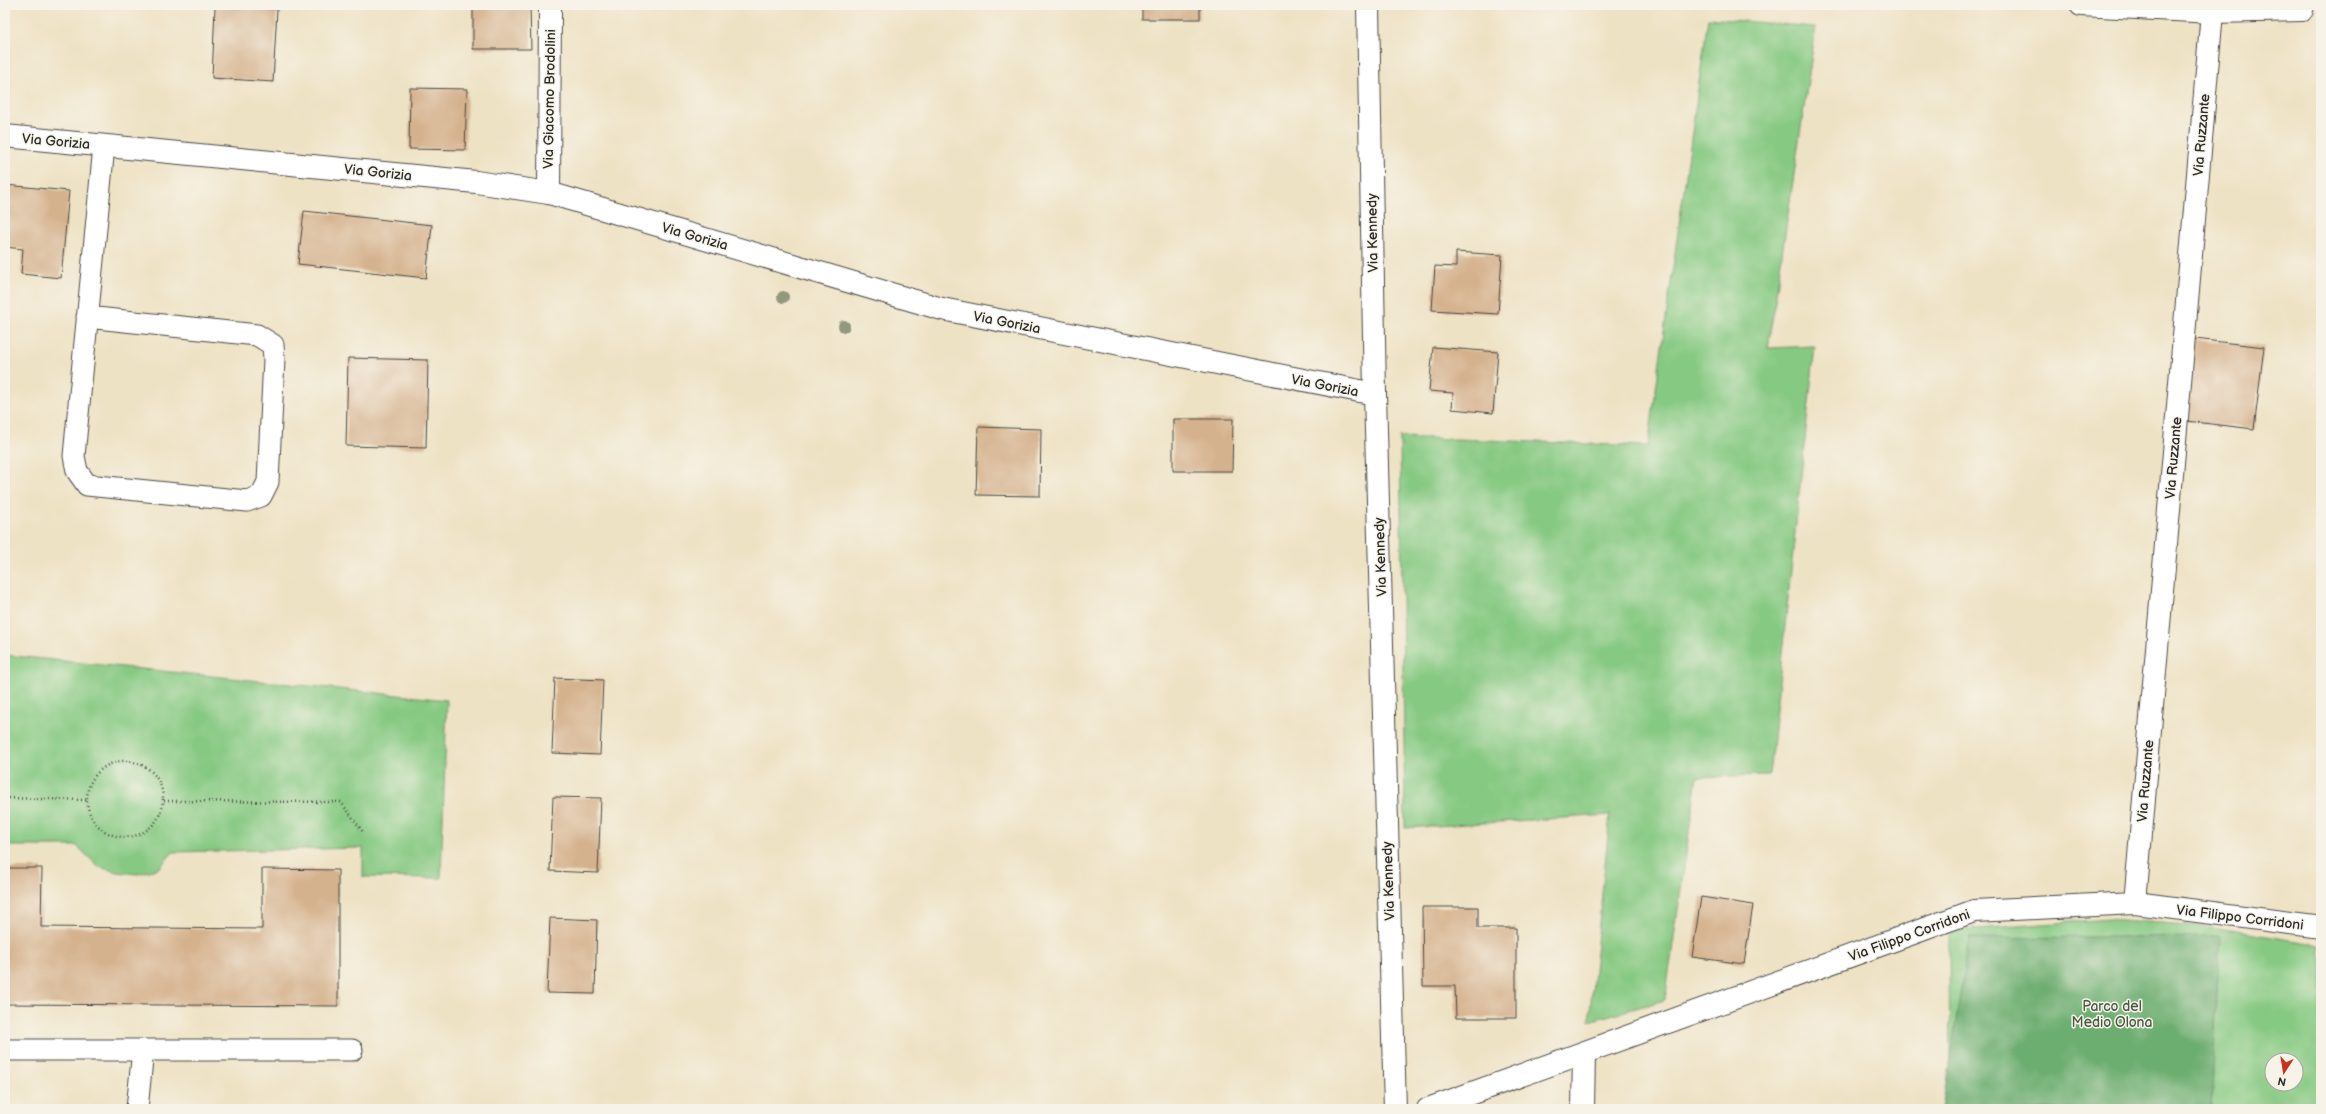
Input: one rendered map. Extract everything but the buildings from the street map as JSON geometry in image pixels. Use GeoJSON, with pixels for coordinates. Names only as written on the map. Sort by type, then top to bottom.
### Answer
{"type":"FeatureCollection","features":[{"type":"Feature","properties":{"kind":"street","name":"Via Giacomo Brodolini"},"geometry":{"type":"LineString","coordinates":[[549,193],[550,5]]}},
{"type":"Feature","properties":{"kind":"street","name":"Via Kennedy"},"geometry":{"type":"LineString","coordinates":[[1368,5],[1375,394],[1394,1109]]}},
{"type":"Feature","properties":{"kind":"street"},"geometry":{"type":"LineString","coordinates":[[2080,5],[2212,12],[2302,8]]}},
{"type":"Feature","properties":{"kind":"street","name":"Via Ruzzante"},"geometry":{"type":"LineString","coordinates":[[2134,903],[2212,12]]}},
{"type":"Feature","properties":{"kind":"street","name":"Via Gorizia"},"geometry":{"type":"LineString","coordinates":[[5,136],[476,182],[549,193],[942,309],[1375,394]]}},
{"type":"Feature","properties":{"kind":"street","name":"Via Filippo Corridoni"},"geometry":{"type":"LineString","coordinates":[[1428,1109],[1974,911],[2134,903],[2321,927]]}},
{"type":"Feature","properties":{"kind":"street"},"geometry":{"type":"LineString","coordinates":[[1583,1109],[1584,1053]]}},
{"type":"Feature","properties":{"kind":"lane"},"geometry":{"type":"LineString","coordinates":[[87,317],[257,335],[273,345],[274,359],[268,482],[261,496],[247,502],[87,485],[77,471],[74,456],[87,317],[104,146]]}},
{"type":"Feature","properties":{"kind":"lane"},"geometry":{"type":"LineString","coordinates":[[5,1050],[352,1050]]}},
{"type":"Feature","properties":{"kind":"lane"},"geometry":{"type":"LineString","coordinates":[[137,1109],[143,1050]]}},
{"type":"Feature","properties":{"kind":"path"},"geometry":{"type":"LineString","coordinates":[[125,760],[146,766],[160,781],[164,801],[156,824],[136,837],[112,836],[94,823],[86,800],[90,780],[105,766],[125,760]]}},
{"type":"Feature","properties":{"kind":"path"},"geometry":{"type":"LineString","coordinates":[[5,798],[86,800]]}},
{"type":"Feature","properties":{"kind":"path"},"geometry":{"type":"LineString","coordinates":[[164,801],[341,802],[363,832]]}},
{"type":"Feature","properties":{"kind":"green space"},"geometry":{"type":"Polygon","coordinates":[[[1708,18],[1816,27],[1768,348],[1815,346],[1769,775],[1697,777],[1665,1000],[1589,1021],[1610,815],[1405,828],[1400,437],[1648,446],[1708,18]]]}},
{"type":"Feature","properties":{"kind":"green space"},"geometry":{"type":"Polygon","coordinates":[[[5,655],[447,700],[441,878],[363,877],[363,848],[173,852],[159,868],[138,874],[117,872],[99,867],[77,846],[5,846],[5,655]]]}},
{"type":"Feature","properties":{"kind":"green space","name":"Parco del Medio Olona"},"geometry":{"type":"Polygon","coordinates":[[[2109,919],[2213,927],[2321,945],[2321,1109],[1950,1109],[1949,931],[2109,919]]]}},
{"type":"Feature","properties":{"kind":"green space","name":"Parco del Medio Olona"},"geometry":{"type":"Polygon","coordinates":[[[2220,936],[2211,1109],[1942,1109],[1969,938],[2220,936]]]}}]}
